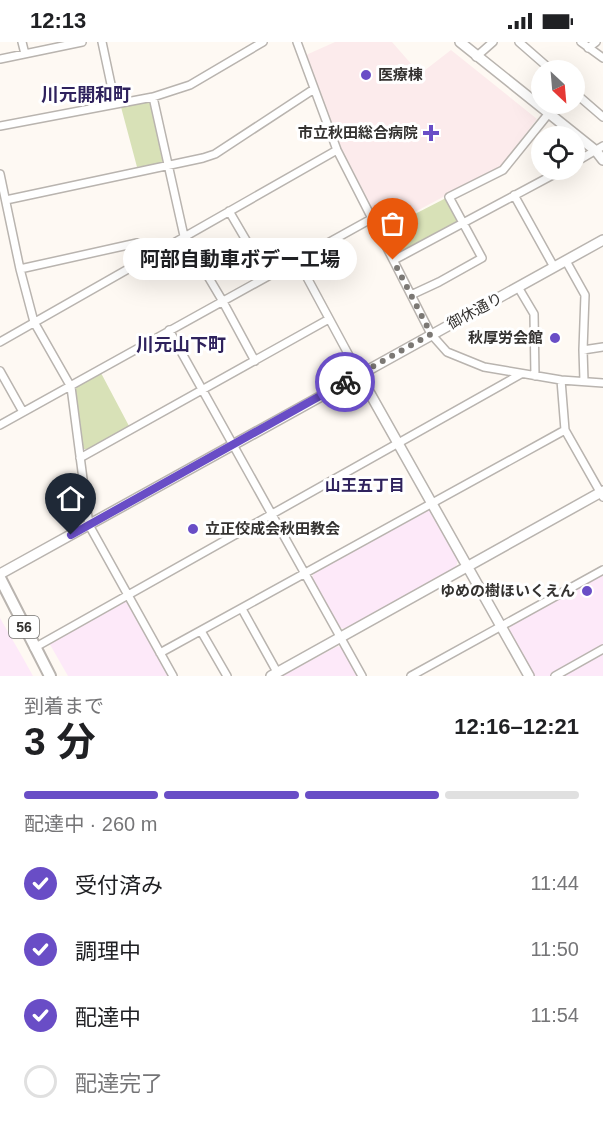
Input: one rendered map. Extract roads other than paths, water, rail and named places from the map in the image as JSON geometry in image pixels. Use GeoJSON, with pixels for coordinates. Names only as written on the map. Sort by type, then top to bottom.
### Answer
{"type":"FeatureCollection","features":[{"type":"Feature","properties":{"kind":"main road","name":"56"},"geometry":{"type":"LineString","coordinates":[[0,576],[50,676]]}},
{"type":"Feature","properties":{"kind":"street"},"geometry":{"type":"LineString","coordinates":[[22,42],[25,54]]}},
{"type":"Feature","properties":{"kind":"street"},"geometry":{"type":"LineString","coordinates":[[0,59],[82,42]]}},
{"type":"Feature","properties":{"kind":"street"},"geometry":{"type":"LineString","coordinates":[[102,42],[115,103]]}},
{"type":"Feature","properties":{"kind":"street"},"geometry":{"type":"LineString","coordinates":[[0,126],[153,97],[190,85],[263,42]]}},
{"type":"Feature","properties":{"kind":"street"},"geometry":{"type":"LineString","coordinates":[[297,42],[337,150],[431,334],[447,352],[484,367],[561,380],[603,383]]}},
{"type":"Feature","properties":{"kind":"street"},"geometry":{"type":"LineString","coordinates":[[460,42],[531,99]]}},
{"type":"Feature","properties":{"kind":"street"},"geometry":{"type":"LineString","coordinates":[[476,57],[493,42]]}},
{"type":"Feature","properties":{"kind":"street"},"geometry":{"type":"LineString","coordinates":[[519,42],[540,60]]}},
{"type":"Feature","properties":{"kind":"street"},"geometry":{"type":"LineString","coordinates":[[581,42],[603,58]]}},
{"type":"Feature","properties":{"kind":"street"},"geometry":{"type":"LineString","coordinates":[[588,48],[596,42]]}},
{"type":"Feature","properties":{"kind":"street"},"geometry":{"type":"LineString","coordinates":[[6,200],[215,154],[314,89]]}},
{"type":"Feature","properties":{"kind":"street"},"geometry":{"type":"LineString","coordinates":[[153,97],[184,236],[255,361]]}},
{"type":"Feature","properties":{"kind":"street"},"geometry":{"type":"LineString","coordinates":[[585,101],[603,117]]}},
{"type":"Feature","properties":{"kind":"street"},"geometry":{"type":"LineString","coordinates":[[411,295],[482,258],[449,197],[503,170],[548,114]]}},
{"type":"Feature","properties":{"kind":"street"},"geometry":{"type":"LineString","coordinates":[[550,114],[600,148],[603,159]]}},
{"type":"Feature","properties":{"kind":"street"},"geometry":{"type":"LineString","coordinates":[[585,157],[600,148]]}},
{"type":"Feature","properties":{"kind":"street"},"geometry":{"type":"LineString","coordinates":[[0,342],[337,150]]}},
{"type":"Feature","properties":{"kind":"street"},"geometry":{"type":"LineString","coordinates":[[0,174],[34,322],[71,387],[88,525],[173,676]]}},
{"type":"Feature","properties":{"kind":"street"},"geometry":{"type":"LineString","coordinates":[[393,260],[543,180]]}},
{"type":"Feature","properties":{"kind":"street"},"geometry":{"type":"LineString","coordinates":[[514,195],[555,267]]}},
{"type":"Feature","properties":{"kind":"street"},"geometry":{"type":"LineString","coordinates":[[229,211],[267,276]]}},
{"type":"Feature","properties":{"kind":"street"},"geometry":{"type":"LineString","coordinates":[[0,425],[371,219]]}},
{"type":"Feature","properties":{"kind":"street","name":"御休通り"},"geometry":{"type":"LineString","coordinates":[[0,576],[603,240]]}},
{"type":"Feature","properties":{"kind":"street"},"geometry":{"type":"LineString","coordinates":[[20,269],[137,243],[144,258]]}},
{"type":"Feature","properties":{"kind":"street"},"geometry":{"type":"LineString","coordinates":[[297,259],[359,374],[530,676]]}},
{"type":"Feature","properties":{"kind":"street"},"geometry":{"type":"LineString","coordinates":[[566,261],[585,295],[584,381]]}},
{"type":"Feature","properties":{"kind":"street"},"geometry":{"type":"LineString","coordinates":[[518,287],[534,314],[535,376]]}},
{"type":"Feature","properties":{"kind":"street"},"geometry":{"type":"LineString","coordinates":[[80,458],[329,319]]}},
{"type":"Feature","properties":{"kind":"street"},"geometry":{"type":"LineString","coordinates":[[169,330],[362,676]]}},
{"type":"Feature","properties":{"kind":"street"},"geometry":{"type":"LineString","coordinates":[[584,350],[603,347]]}},
{"type":"Feature","properties":{"kind":"street"},"geometry":{"type":"LineString","coordinates":[[0,371],[23,412]]}},
{"type":"Feature","properties":{"kind":"street"},"geometry":{"type":"LineString","coordinates":[[34,648],[398,441],[521,374]]}},
{"type":"Feature","properties":{"kind":"street"},"geometry":{"type":"LineString","coordinates":[[242,609],[274,674],[602,493],[565,430],[561,380]]}},
{"type":"Feature","properties":{"kind":"street"},"geometry":{"type":"LineString","coordinates":[[160,653],[565,430]]}},
{"type":"Feature","properties":{"kind":"street"},"geometry":{"type":"LineString","coordinates":[[411,676],[603,570]]}},
{"type":"Feature","properties":{"kind":"street"},"geometry":{"type":"LineString","coordinates":[[201,631],[227,676]]}},
{"type":"Feature","properties":{"kind":"street"},"geometry":{"type":"LineString","coordinates":[[555,676],[603,649]]}},
{"type":"Feature","properties":{"kind":"place","name":"医療棟"},"geometry":{"type":"Point","coordinates":[366,75]}},
{"type":"Feature","properties":{"kind":"place","name":"市立秋田総合病院"},"geometry":{"type":"Point","coordinates":[431,133]}},
{"type":"Feature","properties":{"kind":"place","name":"阿部自動車ボデー工場"},"geometry":{"type":"Point","coordinates":[393,260]}},
{"type":"Feature","properties":{"kind":"place","name":"秋厚労会館"},"geometry":{"type":"Point","coordinates":[555,338]}},
{"type":"Feature","properties":{"kind":"place","name":"立正佼成会秋田教会"},"geometry":{"type":"Point","coordinates":[193,529]}},
{"type":"Feature","properties":{"kind":"place","name":"ゆめの樹ほいくえん"},"geometry":{"type":"Point","coordinates":[587,591]}},
{"type":"Feature","properties":{"kind":"district","name":"川元開和町"},"geometry":{"type":"Point","coordinates":[86,95]}},
{"type":"Feature","properties":{"kind":"district","name":"川元山下町"},"geometry":{"type":"Point","coordinates":[181,345]}},
{"type":"Feature","properties":{"kind":"district","name":"山王五丁目"},"geometry":{"type":"Point","coordinates":[365,485]}}]}
